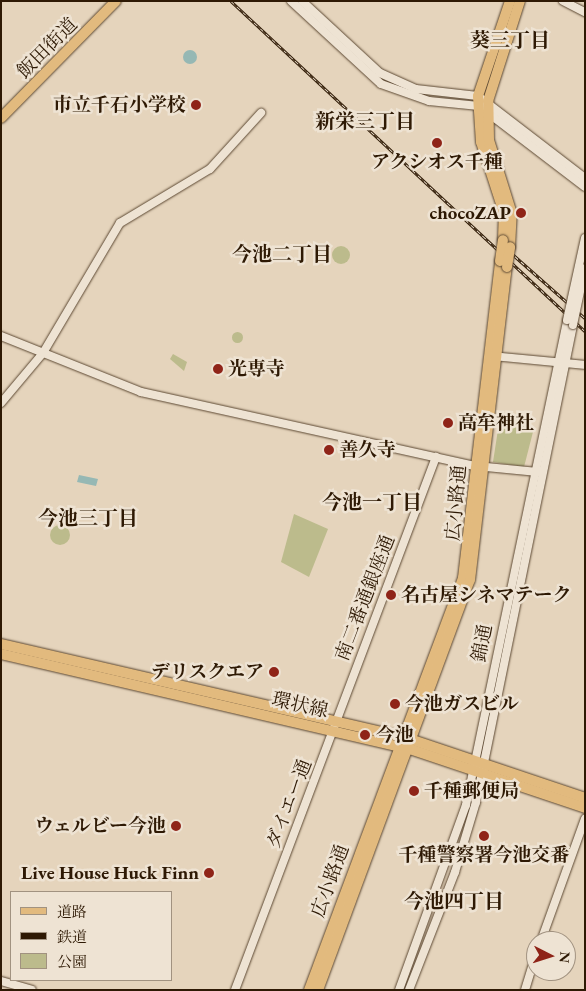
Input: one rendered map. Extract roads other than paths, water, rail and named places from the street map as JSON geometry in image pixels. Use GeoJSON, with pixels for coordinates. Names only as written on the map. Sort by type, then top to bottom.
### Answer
{"type":"FeatureCollection","features":[{"type":"Feature","properties":{"kind":"main road","name":"飯田街道"},"geometry":{"type":"LineString","coordinates":[[1,118],[116,1]]}},
{"type":"Feature","properties":{"kind":"main road","name":"広小路通"},"geometry":{"type":"LineString","coordinates":[[507,243],[504,213],[481,142],[482,101],[510,1]]}},
{"type":"Feature","properties":{"kind":"main road","name":"広小路通"},"geometry":{"type":"LineString","coordinates":[[309,990],[470,580],[492,356],[512,214],[488,140],[488,112],[482,101],[520,1]]}},
{"type":"Feature","properties":{"kind":"main road","name":"環状線"},"geometry":{"type":"LineString","coordinates":[[1,644],[407,743],[585,798]]}},
{"type":"Feature","properties":{"kind":"main road","name":"環状線"},"geometry":{"type":"LineString","coordinates":[[1,654],[335,726]]}},
{"type":"Feature","properties":{"kind":"main road","name":"広小路通"},"geometry":{"type":"LineString","coordinates":[[318,990],[407,743]]}},
{"type":"Feature","properties":{"kind":"main road","name":"環状線"},"geometry":{"type":"LineString","coordinates":[[478,765],[585,808]]}},
{"type":"Feature","properties":{"kind":"street"},"geometry":{"type":"LineString","coordinates":[[291,1],[380,84],[429,101],[482,101]]}},
{"type":"Feature","properties":{"kind":"street"},"geometry":{"type":"LineString","coordinates":[[302,1],[368,63],[393,80],[428,92],[482,101],[585,178]]}},
{"type":"Feature","properties":{"kind":"street"},"geometry":{"type":"LineString","coordinates":[[563,1],[585,12]]}},
{"type":"Feature","properties":{"kind":"street"},"geometry":{"type":"LineString","coordinates":[[488,112],[585,187]]}},
{"type":"Feature","properties":{"kind":"street"},"geometry":{"type":"LineString","coordinates":[[1,403],[43,353],[120,223],[210,169],[261,113]]}},
{"type":"Feature","properties":{"kind":"street","name":"錦通"},"geometry":{"type":"LineString","coordinates":[[398,990],[456,840],[478,765],[544,474],[585,238]]}},
{"type":"Feature","properties":{"kind":"street","name":"錦通"},"geometry":{"type":"LineString","coordinates":[[570,323],[585,268]]}},
{"type":"Feature","properties":{"kind":"street"},"geometry":{"type":"LineString","coordinates":[[1,336],[141,392],[480,466],[544,474]]}},
{"type":"Feature","properties":{"kind":"street"},"geometry":{"type":"LineString","coordinates":[[492,356],[585,365]]}},
{"type":"Feature","properties":{"kind":"street","name":"錦通"},"geometry":{"type":"LineString","coordinates":[[409,990],[463,849],[534,472],[562,362]]}},
{"type":"Feature","properties":{"kind":"street","name":"南二番通銀座通"},"geometry":{"type":"LineString","coordinates":[[335,726],[436,457]]}},
{"type":"Feature","properties":{"kind":"street","name":"ダイエー通"},"geometry":{"type":"LineString","coordinates":[[235,990],[335,726]]}},
{"type":"Feature","properties":{"kind":"street"},"geometry":{"type":"LineString","coordinates":[[544,931],[585,819]]}},
{"type":"Feature","properties":{"kind":"street"},"geometry":{"type":"LineString","coordinates":[[1,981],[32,990]]}},
{"type":"Feature","properties":{"kind":"water"},"geometry":{"type":"Polygon","coordinates":[[[190,50],[195,52],[197,57],[195,62],[190,64],[185,62],[183,57],[185,52],[190,50]]]}},
{"type":"Feature","properties":{"kind":"water"},"geometry":{"type":"Polygon","coordinates":[[[79,475],[98,479],[96,486],[77,482],[79,475]]]}},
{"type":"Feature","properties":{"kind":"railway"},"geometry":{"type":"LineString","coordinates":[[231,1],[585,331]]}},
{"type":"Feature","properties":{"kind":"railway"},"geometry":{"type":"LineString","coordinates":[[509,251],[585,318]]}},
{"type":"Feature","properties":{"kind":"place","name":"市立千石小学校"},"geometry":{"type":"Point","coordinates":[196,105]}},
{"type":"Feature","properties":{"kind":"place","name":"アクシオス千種"},"geometry":{"type":"Point","coordinates":[437,143]}},
{"type":"Feature","properties":{"kind":"place","name":"chocoZAP"},"geometry":{"type":"Point","coordinates":[521,213]}},
{"type":"Feature","properties":{"kind":"place","name":"光専寺"},"geometry":{"type":"Point","coordinates":[218,369]}},
{"type":"Feature","properties":{"kind":"place","name":"高牟神社"},"geometry":{"type":"Point","coordinates":[448,423]}},
{"type":"Feature","properties":{"kind":"place","name":"善久寺"},"geometry":{"type":"Point","coordinates":[329,450]}},
{"type":"Feature","properties":{"kind":"place","name":"名古屋シネマテーク"},"geometry":{"type":"Point","coordinates":[391,595]}},
{"type":"Feature","properties":{"kind":"place","name":"デリスクエア"},"geometry":{"type":"Point","coordinates":[274,672]}},
{"type":"Feature","properties":{"kind":"place","name":"今池ガスビル"},"geometry":{"type":"Point","coordinates":[395,704]}},
{"type":"Feature","properties":{"kind":"place","name":"今池"},"geometry":{"type":"Point","coordinates":[365,735]}},
{"type":"Feature","properties":{"kind":"place","name":"千種郵便局"},"geometry":{"type":"Point","coordinates":[414,791]}},
{"type":"Feature","properties":{"kind":"place","name":"ウェルビー今池"},"geometry":{"type":"Point","coordinates":[176,826]}},
{"type":"Feature","properties":{"kind":"place","name":"千種警察署今池交番"},"geometry":{"type":"Point","coordinates":[484,836]}},
{"type":"Feature","properties":{"kind":"place","name":"Live House Huck Finn"},"geometry":{"type":"Point","coordinates":[209,873]}},
{"type":"Feature","properties":{"kind":"district","name":"葵三丁目"},"geometry":{"type":"Point","coordinates":[510,40]}},
{"type":"Feature","properties":{"kind":"district","name":"新栄三丁目"},"geometry":{"type":"Point","coordinates":[365,121]}},
{"type":"Feature","properties":{"kind":"district","name":"今池二丁目"},"geometry":{"type":"Point","coordinates":[282,254]}},
{"type":"Feature","properties":{"kind":"district","name":"今池一丁目"},"geometry":{"type":"Point","coordinates":[372,502]}},
{"type":"Feature","properties":{"kind":"district","name":"今池三丁目"},"geometry":{"type":"Point","coordinates":[88,518]}},
{"type":"Feature","properties":{"kind":"district","name":"今池四丁目"},"geometry":{"type":"Point","coordinates":[454,901]}}]}
